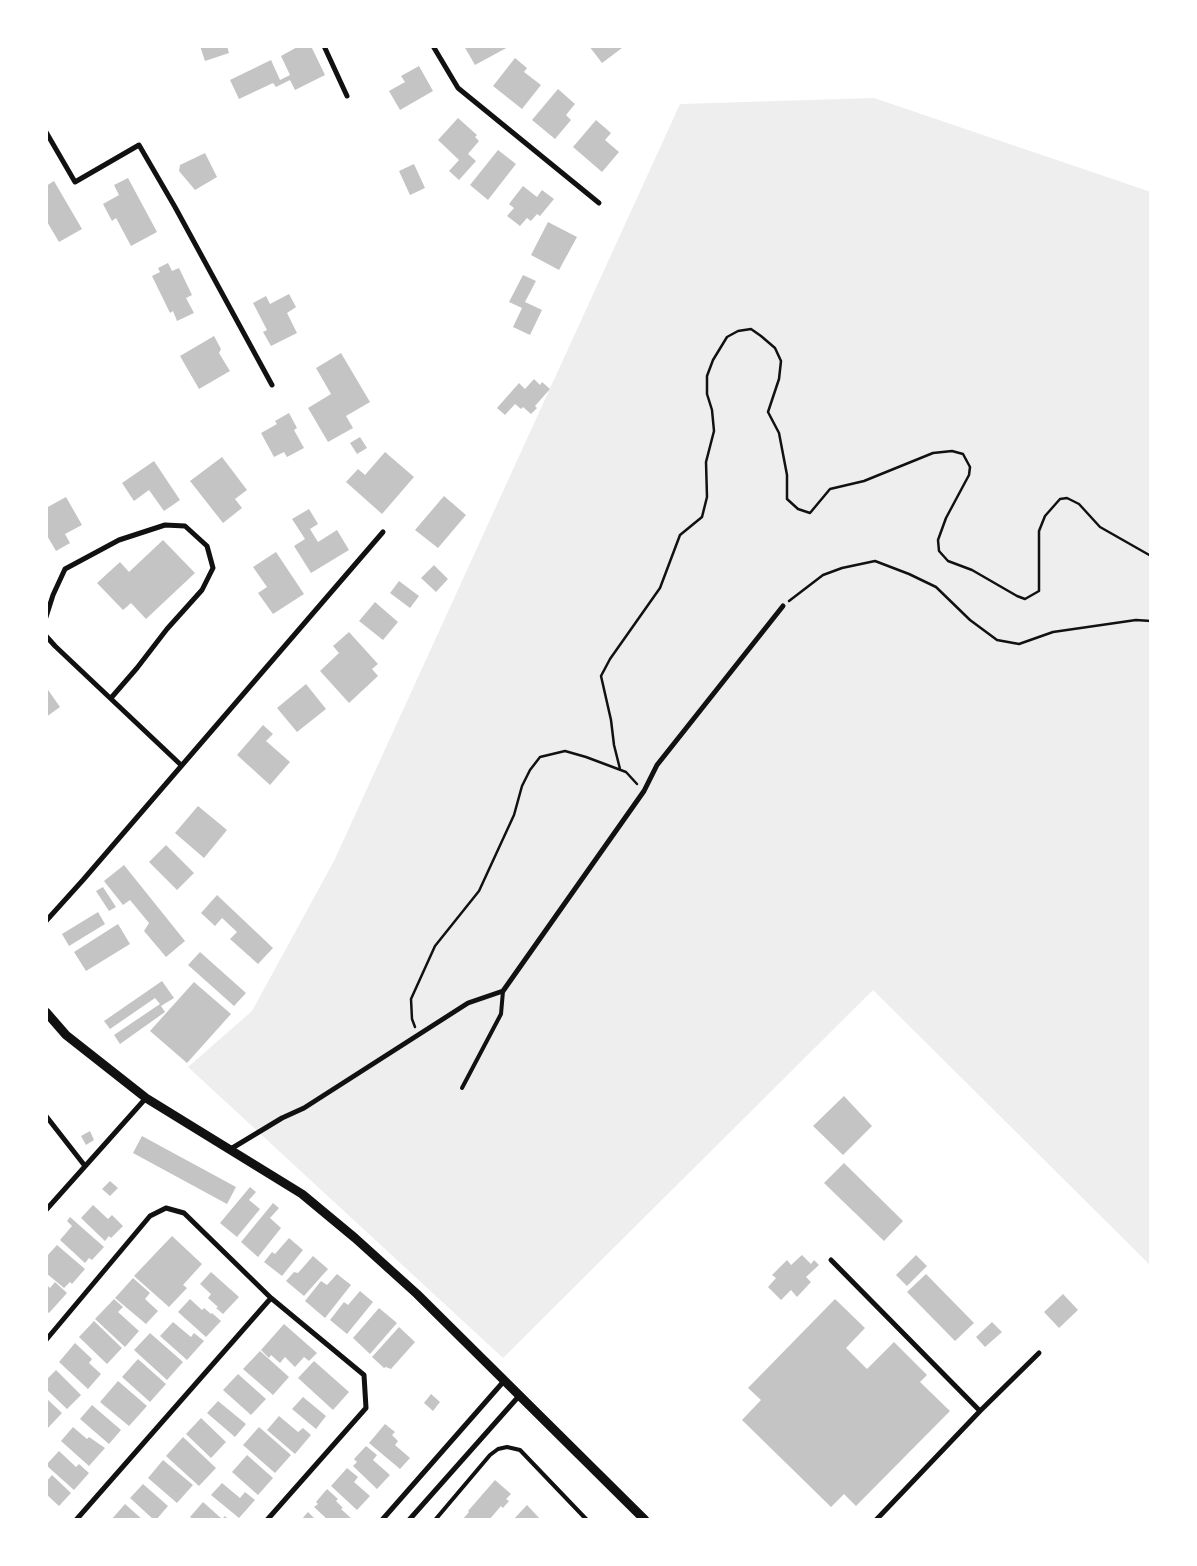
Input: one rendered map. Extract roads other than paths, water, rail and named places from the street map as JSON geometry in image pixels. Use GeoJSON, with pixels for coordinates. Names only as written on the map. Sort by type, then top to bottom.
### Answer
{"type":"FeatureCollection","features":[{"type":"Feature","properties":{"kind":"street"},"geometry":{"type":"LineString","coordinates":[[324,46],[347,96]]}},
{"type":"Feature","properties":{"kind":"street"},"geometry":{"type":"LineString","coordinates":[[433,46],[458,88],[599,203]]}},
{"type":"Feature","properties":{"kind":"street"},"geometry":{"type":"LineString","coordinates":[[46,132],[75,182],[139,145],[272,385]]}},
{"type":"Feature","properties":{"kind":"street"},"geometry":{"type":"LineString","coordinates":[[46,617],[53,595],[65,569],[119,540],[165,525],[185,526],[207,546],[213,568],[202,590],[167,629],[111,698]]}},
{"type":"Feature","properties":{"kind":"street"},"geometry":{"type":"LineString","coordinates":[[46,921],[383,532]]}},
{"type":"Feature","properties":{"kind":"street"},"geometry":{"type":"LineString","coordinates":[[229,1150],[282,1118],[304,1108],[468,1003],[503,991],[644,791],[657,765],[783,606]]}},
{"type":"Feature","properties":{"kind":"street"},"geometry":{"type":"LineString","coordinates":[[46,636],[181,765]]}},
{"type":"Feature","properties":{"kind":"street"},"geometry":{"type":"LineString","coordinates":[[46,1012],[66,1036],[146,1098],[302,1194],[347,1232],[416,1294],[645,1520]]}},
{"type":"Feature","properties":{"kind":"street"},"geometry":{"type":"LineString","coordinates":[[46,1210],[146,1098]]}},
{"type":"Feature","properties":{"kind":"street"},"geometry":{"type":"LineString","coordinates":[[46,1116],[85,1166]]}},
{"type":"Feature","properties":{"kind":"street"},"geometry":{"type":"LineString","coordinates":[[46,1340],[150,1216],[166,1208],[184,1213],[271,1298],[364,1375],[366,1408],[267,1520]]}},
{"type":"Feature","properties":{"kind":"street"},"geometry":{"type":"LineString","coordinates":[[831,1260],[980,1411]]}},
{"type":"Feature","properties":{"kind":"street"},"geometry":{"type":"LineString","coordinates":[[76,1520],[271,1298]]}},
{"type":"Feature","properties":{"kind":"street"},"geometry":{"type":"LineString","coordinates":[[876,1520],[980,1411],[1039,1353]]}},
{"type":"Feature","properties":{"kind":"street"},"geometry":{"type":"LineString","coordinates":[[382,1520],[504,1381]]}},
{"type":"Feature","properties":{"kind":"street"},"geometry":{"type":"LineString","coordinates":[[409,1520],[519,1396]]}},
{"type":"Feature","properties":{"kind":"lane"},"geometry":{"type":"LineString","coordinates":[[462,1088],[501,1014],[503,991]]}},
{"type":"Feature","properties":{"kind":"lane"},"geometry":{"type":"LineString","coordinates":[[435,1520],[490,1455],[498,1449],[507,1447],[520,1450],[587,1520]]}}]}
